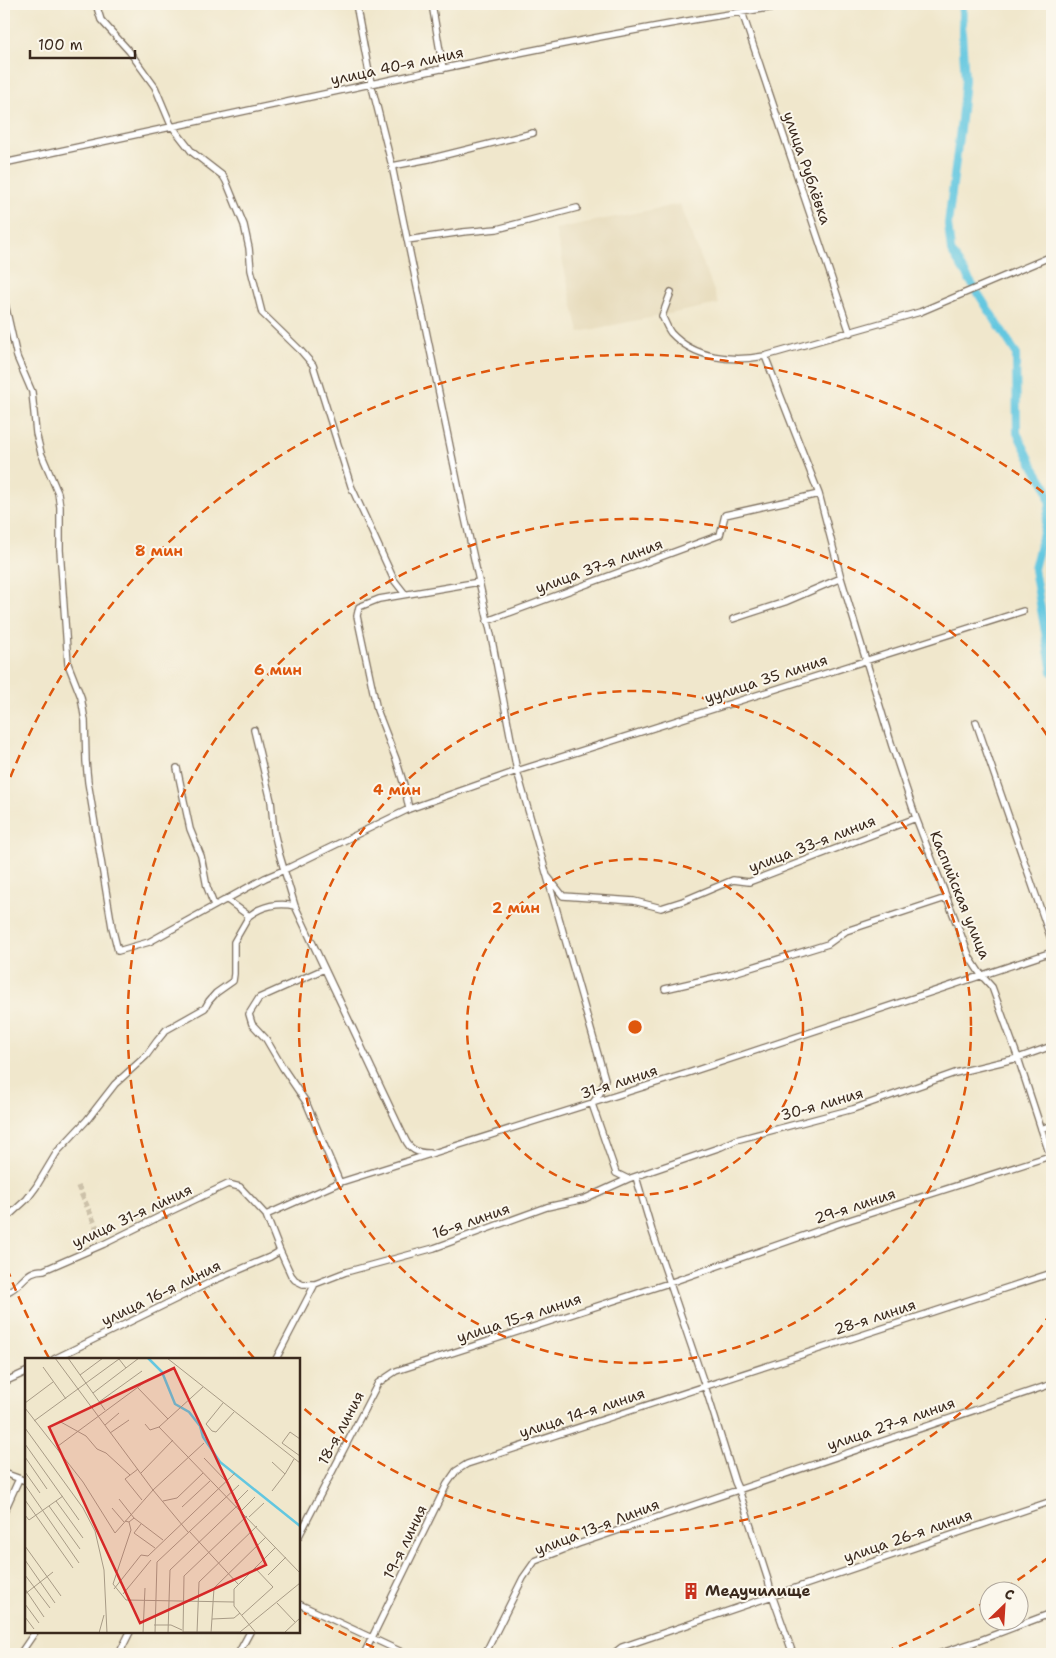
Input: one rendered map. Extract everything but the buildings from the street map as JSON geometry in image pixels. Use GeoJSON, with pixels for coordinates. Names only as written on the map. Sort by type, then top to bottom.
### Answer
{"type":"FeatureCollection","features":[{"type":"Feature","properties":{"kind":"street"},"geometry":{"type":"LineString","coordinates":[[96,4],[101,20],[155,86],[172,127],[192,152],[223,176],[226,181],[244,225],[251,270],[262,313],[302,351],[313,365],[351,486],[394,580],[405,594]]}},
{"type":"Feature","properties":{"kind":"street"},"geometry":{"type":"LineString","coordinates":[[356,4],[371,84],[392,166],[517,771],[605,1079],[600,1094],[592,1104],[616,1173],[632,1178],[705,1386],[792,1654]]}},
{"type":"Feature","properties":{"kind":"street"},"geometry":{"type":"LineString","coordinates":[[432,4],[444,69]]}},
{"type":"Feature","properties":{"kind":"street","name":"улица 40-я линия"},"geometry":{"type":"LineString","coordinates":[[4,163],[581,40],[798,4]]}},
{"type":"Feature","properties":{"kind":"street","name":"улица Рублёвка"},"geometry":{"type":"LineString","coordinates":[[742,12],[850,333]]}},
{"type":"Feature","properties":{"kind":"street"},"geometry":{"type":"LineString","coordinates":[[392,166],[429,159],[532,133]]}},
{"type":"Feature","properties":{"kind":"street"},"geometry":{"type":"LineString","coordinates":[[407,240],[497,229],[577,208]]}},
{"type":"Feature","properties":{"kind":"street"},"geometry":{"type":"LineString","coordinates":[[671,292],[662,316],[671,332],[693,350],[721,358],[747,360],[850,333],[920,312],[1052,256]]}},
{"type":"Feature","properties":{"kind":"street","name":"уулица 35 линия"},"geometry":{"type":"LineString","coordinates":[[4,299],[17,356],[32,392],[36,433],[41,453],[58,493],[68,664],[81,697],[85,721],[88,782],[112,927],[118,951],[149,942],[265,878],[409,809],[517,771],[1023,611]]}},
{"type":"Feature","properties":{"kind":"street","name":"Каспийская улица"},"geometry":{"type":"LineString","coordinates":[[765,356],[819,494],[865,660],[916,818],[970,958],[981,975],[992,987],[1018,1058],[1051,1159]]}},
{"type":"Feature","properties":{"kind":"street","name":"улица 37-я линия"},"geometry":{"type":"LineString","coordinates":[[487,621],[720,535],[726,515],[819,494]]}},
{"type":"Feature","properties":{"kind":"street"},"geometry":{"type":"LineString","coordinates":[[733,619],[785,602],[841,578]]}},
{"type":"Feature","properties":{"kind":"street"},"geometry":{"type":"LineString","coordinates":[[409,809],[396,759],[377,710],[357,616],[359,607],[379,599],[479,582]]}},
{"type":"Feature","properties":{"kind":"street"},"geometry":{"type":"LineString","coordinates":[[976,722],[1052,942]]}},
{"type":"Feature","properties":{"kind":"street"},"geometry":{"type":"LineString","coordinates":[[254,730],[271,801],[274,832],[295,906],[408,1145],[419,1153],[436,1153]]}},
{"type":"Feature","properties":{"kind":"street"},"geometry":{"type":"LineString","coordinates":[[176,768],[190,829],[201,856],[214,905]]}},
{"type":"Feature","properties":{"kind":"street","name":"улица 33-я линия"},"geometry":{"type":"LineString","coordinates":[[546,874],[563,896],[634,901],[661,908],[733,880],[749,882],[916,818]]}},
{"type":"Feature","properties":{"kind":"street"},"geometry":{"type":"LineString","coordinates":[[666,989],[730,974],[828,944],[846,931],[946,898]]}},
{"type":"Feature","properties":{"kind":"street"},"geometry":{"type":"LineString","coordinates":[[226,899],[249,916]]}},
{"type":"Feature","properties":{"kind":"street"},"geometry":{"type":"LineString","coordinates":[[4,1220],[27,1199],[57,1152],[87,1120],[115,1084],[146,1056],[166,1030],[205,1008],[216,993],[232,981],[234,974],[234,942],[249,916],[262,907],[295,906]]}},
{"type":"Feature","properties":{"kind":"street","name":"31-я линия"},"geometry":{"type":"LineString","coordinates":[[266,1215],[340,1183],[592,1104],[1052,952]]}},
{"type":"Feature","properties":{"kind":"street"},"geometry":{"type":"LineString","coordinates":[[324,969],[259,998],[249,1014],[252,1024],[266,1039],[306,1102],[340,1183]]}},
{"type":"Feature","properties":{"kind":"street","name":"30-я линия"},"geometry":{"type":"LineString","coordinates":[[632,1178],[736,1140],[853,1109],[955,1073],[1018,1058],[1052,1046]]}},
{"type":"Feature","properties":{"kind":"street"},"geometry":{"type":"LineString","coordinates":[[1041,1129],[1052,1125]]}},
{"type":"Feature","properties":{"kind":"street","name":"29-я линия"},"geometry":{"type":"LineString","coordinates":[[669,1283],[843,1222],[1051,1159]]}},
{"type":"Feature","properties":{"kind":"street","name":"16-я линия"},"geometry":{"type":"LineString","coordinates":[[315,1284],[346,1272],[434,1248],[547,1207],[584,1199],[632,1178]]}},
{"type":"Feature","properties":{"kind":"street","name":"улица 31-я линия"},"geometry":{"type":"LineString","coordinates":[[4,1294],[16,1287],[24,1278],[36,1270],[44,1270],[104,1244],[228,1184],[240,1187],[266,1215]]}},
{"type":"Feature","properties":{"kind":"street"},"geometry":{"type":"LineString","coordinates":[[266,1215],[291,1275],[295,1280],[303,1284],[315,1284],[277,1358]]}},
{"type":"Feature","properties":{"kind":"street","name":"улица 16-я линия"},"geometry":{"type":"LineString","coordinates":[[56,1358],[215,1280],[280,1251]]}},
{"type":"Feature","properties":{"kind":"street","name":"28-я линия"},"geometry":{"type":"LineString","coordinates":[[705,1386],[1052,1273]]}},
{"type":"Feature","properties":{"kind":"street","name":"улица 15-я линия"},"geometry":{"type":"LineString","coordinates":[[378,1383],[396,1371],[669,1283]]}},
{"type":"Feature","properties":{"kind":"street"},"geometry":{"type":"LineString","coordinates":[[4,1382],[25,1372]]}},
{"type":"Feature","properties":{"kind":"street","name":"18-я линия"},"geometry":{"type":"LineString","coordinates":[[300,1534],[378,1383]]}},
{"type":"Feature","properties":{"kind":"street","name":"улица 27-я линия"},"geometry":{"type":"LineString","coordinates":[[738,1489],[1052,1384]]}},
{"type":"Feature","properties":{"kind":"street","name":"улица 14-я линия"},"geometry":{"type":"LineString","coordinates":[[467,1464],[705,1386]]}},
{"type":"Feature","properties":{"kind":"street","name":"19-я линия"},"geometry":{"type":"LineString","coordinates":[[364,1654],[447,1484],[456,1471],[467,1464]]}},
{"type":"Feature","properties":{"kind":"street"},"geometry":{"type":"LineString","coordinates":[[4,1473],[25,1480]]}},
{"type":"Feature","properties":{"kind":"street"},"geometry":{"type":"LineString","coordinates":[[4,1512],[20,1479]]}},
{"type":"Feature","properties":{"kind":"street","name":"улица 13-я Линия"},"geometry":{"type":"LineString","coordinates":[[485,1654],[522,1578],[535,1561],[578,1544],[738,1489]]}},
{"type":"Feature","properties":{"kind":"street","name":"улица 26-я линия"},"geometry":{"type":"LineString","coordinates":[[613,1654],[622,1647],[1052,1500]]}},
{"type":"Feature","properties":{"kind":"street"},"geometry":{"type":"LineString","coordinates":[[300,1604],[406,1654]]}},
{"type":"Feature","properties":{"kind":"street"},"geometry":{"type":"LineString","coordinates":[[938,1654],[1052,1613]]}},
{"type":"Feature","properties":{"kind":"street"},"geometry":{"type":"LineString","coordinates":[[20,1654],[34,1633]]}},
{"type":"Feature","properties":{"kind":"street"},"geometry":{"type":"LineString","coordinates":[[119,1654],[130,1633]]}},
{"type":"Feature","properties":{"kind":"street"},"geometry":{"type":"LineString","coordinates":[[238,1654],[249,1633]]}},
{"type":"Feature","properties":{"kind":"street"},"geometry":{"type":"LineString","coordinates":[[970,1644],[974,1654]]}},
{"type":"Feature","properties":{"kind":"shaded area"},"geometry":{"type":"Polygon","coordinates":[[[680,204],[719,304],[579,332],[555,229],[680,204]]]}},
{"type":"Feature","properties":{"kind":"waterway"},"geometry":{"type":"LineString","coordinates":[[963,4],[962,32],[965,80],[948,224],[951,251],[1016,353],[1017,433],[1046,486],[1050,505],[1034,569],[1052,672]]}},
{"type":"Feature","properties":{"kind":"tunnel"},"geometry":{"type":"LineString","coordinates":[[78,1186],[104,1244]]}},
{"type":"Feature","properties":{"kind":"place","name":"Медучилище"},"geometry":{"type":"Point","coordinates":[691,1591]}}]}
